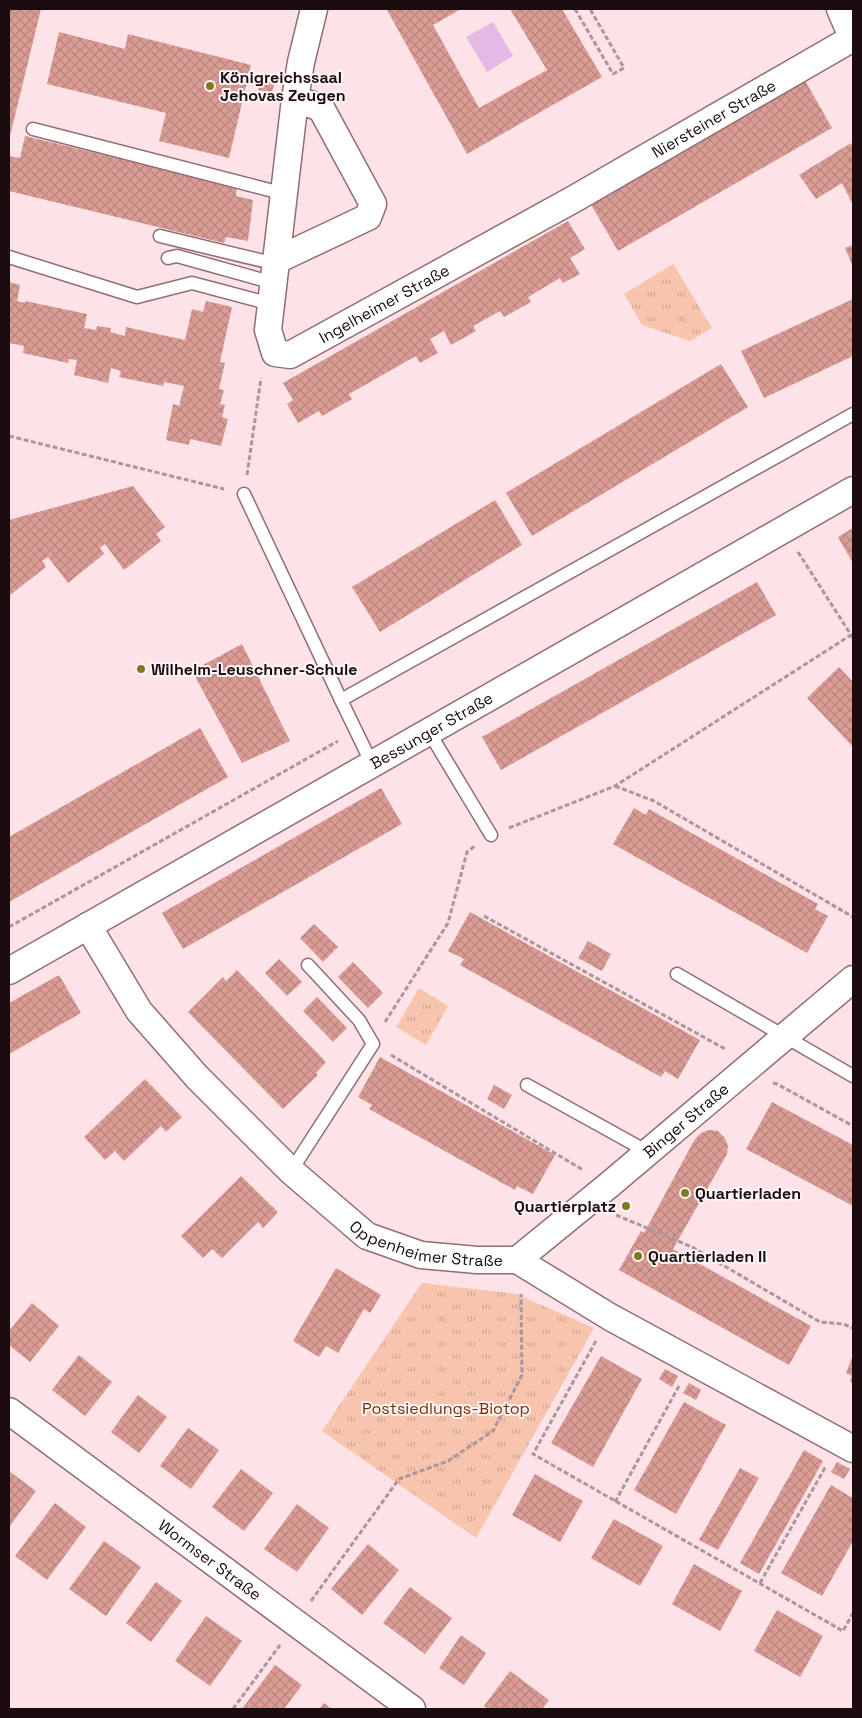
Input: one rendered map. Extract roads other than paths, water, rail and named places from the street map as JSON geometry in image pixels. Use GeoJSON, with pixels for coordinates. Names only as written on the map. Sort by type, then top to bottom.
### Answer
{"type":"FeatureCollection","features":[{"type":"Feature","properties":{"kind":"street","name":"Ingelheimer Straße"},"geometry":{"type":"LineString","coordinates":[[314,9],[301,62],[295,99],[268,330],[275,353],[290,355],[574,199]]}},
{"type":"Feature","properties":{"kind":"street","name":"Niersteiner Straße"},"geometry":{"type":"LineString","coordinates":[[574,199],[853,38],[840,9]]}},
{"type":"Feature","properties":{"kind":"street"},"geometry":{"type":"LineString","coordinates":[[275,278],[368,217],[373,204],[321,108],[295,99]]}},
{"type":"Feature","properties":{"kind":"street","name":"Bessunger Straße"},"geometry":{"type":"LineString","coordinates":[[9,972],[853,490]]}},
{"type":"Feature","properties":{"kind":"street","name":"Oppenheimer Straße"},"geometry":{"type":"LineString","coordinates":[[88,926],[139,1011],[197,1077],[292,1171],[367,1236],[421,1255],[525,1265]]}},
{"type":"Feature","properties":{"kind":"street","name":"Binger Straße"},"geometry":{"type":"LineString","coordinates":[[525,1265],[588,1203],[853,979]]}},
{"type":"Feature","properties":{"kind":"street"},"geometry":{"type":"LineString","coordinates":[[525,1265],[610,1317],[692,1363],[846,1445]]}},
{"type":"Feature","properties":{"kind":"street","name":"Wormser Straße"},"geometry":{"type":"LineString","coordinates":[[9,1411],[412,1709]]}},
{"type":"Feature","properties":{"kind":"lane"},"geometry":{"type":"LineString","coordinates":[[33,129],[285,194]]}},
{"type":"Feature","properties":{"kind":"lane"},"geometry":{"type":"LineString","coordinates":[[160,236],[275,278]]}},
{"type":"Feature","properties":{"kind":"lane"},"geometry":{"type":"LineString","coordinates":[[168,258],[177,256],[275,278]]}},
{"type":"Feature","properties":{"kind":"lane"},"geometry":{"type":"LineString","coordinates":[[9,257],[137,297],[192,283],[275,278]]}},
{"type":"Feature","properties":{"kind":"lane"},"geometry":{"type":"LineString","coordinates":[[341,700],[853,414]]}},
{"type":"Feature","properties":{"kind":"lane"},"geometry":{"type":"LineString","coordinates":[[244,494],[372,764]]}},
{"type":"Feature","properties":{"kind":"lane"},"geometry":{"type":"LineString","coordinates":[[429,732],[490,835]]}},
{"type":"Feature","properties":{"kind":"lane"},"geometry":{"type":"LineString","coordinates":[[292,1171],[373,1044],[359,1020],[308,966]]}},
{"type":"Feature","properties":{"kind":"lane"},"geometry":{"type":"LineString","coordinates":[[678,974],[853,1076]]}},
{"type":"Feature","properties":{"kind":"lane"},"geometry":{"type":"LineString","coordinates":[[527,1085],[648,1152]]}},
{"type":"Feature","properties":{"kind":"place","name":"Königreichssaal Jehovas Zeugen"},"geometry":{"type":"Point","coordinates":[210,86]}},
{"type":"Feature","properties":{"kind":"place","name":"Wilhelm-Leuschner-Schule"},"geometry":{"type":"Point","coordinates":[141,669]}},
{"type":"Feature","properties":{"kind":"place","name":"Quartierladen"},"geometry":{"type":"Point","coordinates":[685,1193]}},
{"type":"Feature","properties":{"kind":"place","name":"Quartierplatz"},"geometry":{"type":"Point","coordinates":[626,1206]}},
{"type":"Feature","properties":{"kind":"place","name":"Quartierladen II"},"geometry":{"type":"Point","coordinates":[638,1256]}},
{"type":"Feature","properties":{"kind":"park label","name":"Postsiedlungs-Biotop"},"geometry":{"type":"Point","coordinates":[446,1408]}}]}
